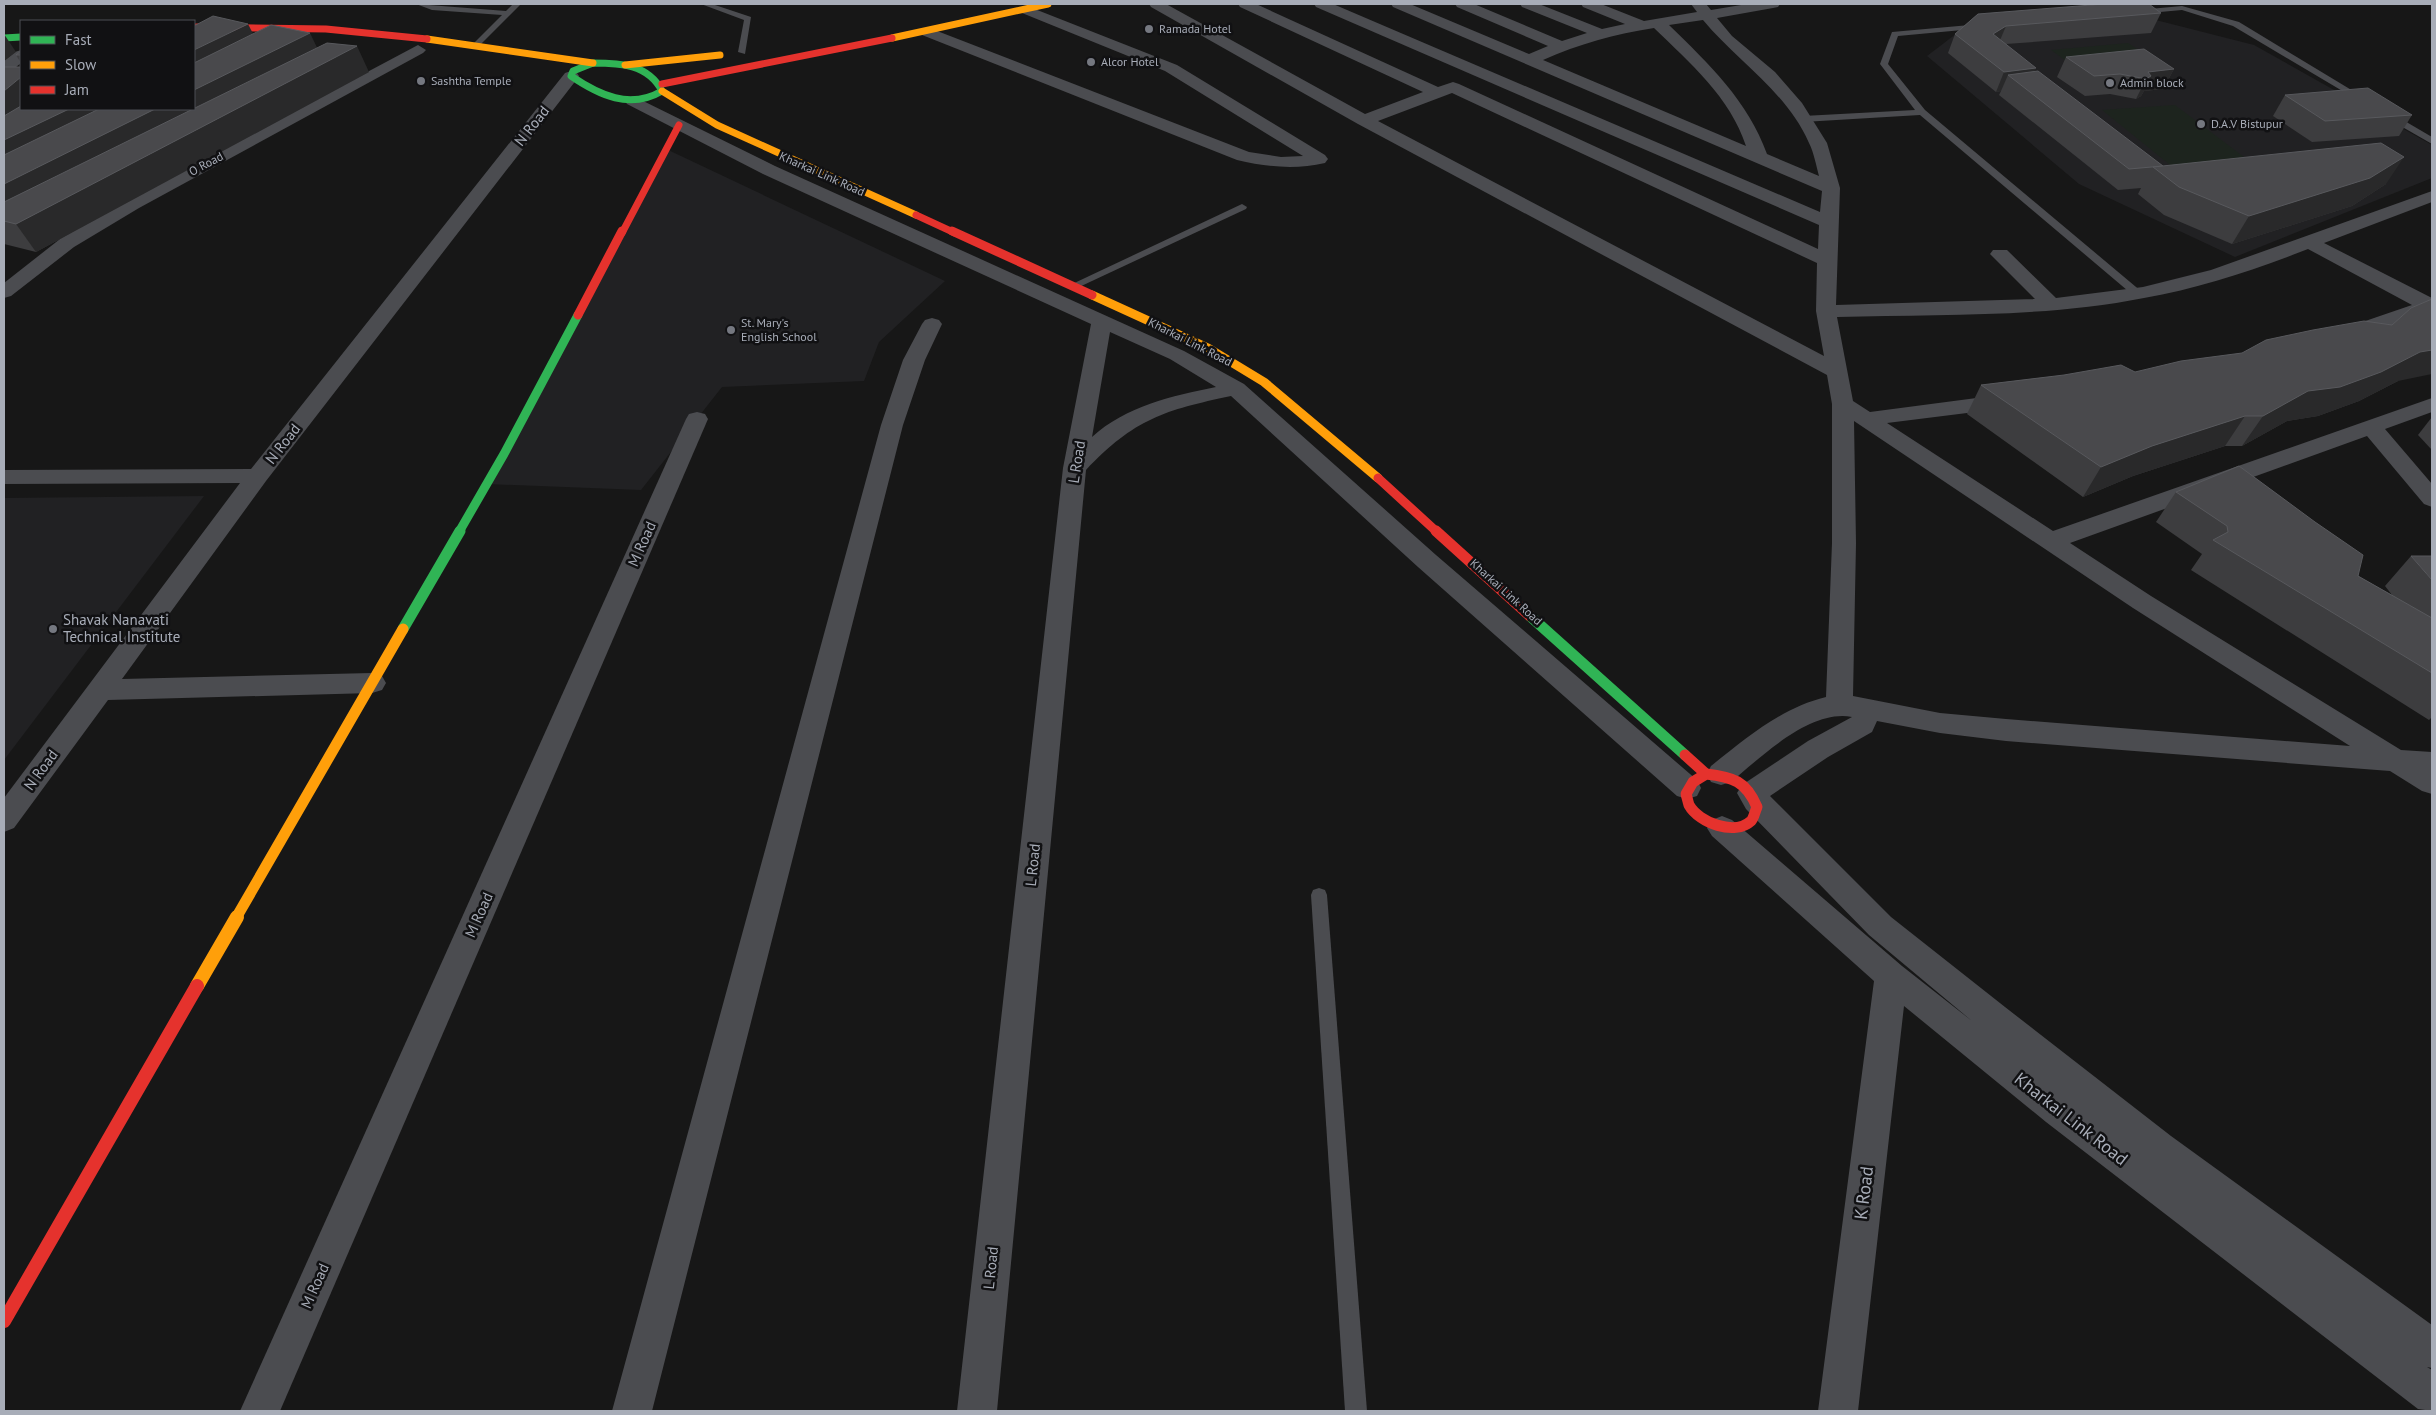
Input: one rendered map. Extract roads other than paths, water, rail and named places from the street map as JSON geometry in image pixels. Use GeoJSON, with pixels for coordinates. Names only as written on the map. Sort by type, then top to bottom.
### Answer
{"type":"FeatureCollection","features":[{"type":"Feature","properties":{"kind":"street"},"geometry":{"type":"LineString","coordinates":[[633,101],[653,99],[662,88],[803,54],[927,32],[1048,4]]}},
{"type":"Feature","properties":{"kind":"street"},"geometry":{"type":"LineString","coordinates":[[1156,4],[1364,120],[1837,372]]}},
{"type":"Feature","properties":{"kind":"street"},"geometry":{"type":"LineString","coordinates":[[1245,4],[1446,90],[1827,260]]}},
{"type":"Feature","properties":{"kind":"street"},"geometry":{"type":"LineString","coordinates":[[1321,4],[1488,74],[1828,222]]}},
{"type":"Feature","properties":{"kind":"street"},"geometry":{"type":"LineString","coordinates":[[1462,4],[1561,46]]}},
{"type":"Feature","properties":{"kind":"street"},"geometry":{"type":"LineString","coordinates":[[1527,4],[1600,33]]}},
{"type":"Feature","properties":{"kind":"street"},"geometry":{"type":"LineString","coordinates":[[1588,4],[1651,24],[1724,90],[1743,116],[1754,139],[1759,157]]}},
{"type":"Feature","properties":{"kind":"street"},"geometry":{"type":"LineString","coordinates":[[1529,60],[1561,46],[1600,33],[1651,24],[1698,12],[1773,4]]}},
{"type":"Feature","properties":{"kind":"street"},"geometry":{"type":"LineString","coordinates":[[1372,25],[1405,7],[1831,188]]}},
{"type":"Feature","properties":{"kind":"street"},"geometry":{"type":"LineString","coordinates":[[1662,7],[1698,12],[1769,75],[1803,119],[1818,143],[1831,188],[1828,222],[1826,311],[1843,404],[1844,543],[1839,704]]}},
{"type":"Feature","properties":{"kind":"street"},"geometry":{"type":"LineString","coordinates":[[927,32],[1243,156],[1269,163],[1302,163],[1319,159],[1171,68],[1027,10]]}},
{"type":"Feature","properties":{"kind":"street"},"geometry":{"type":"LineString","coordinates":[[805,43],[897,26],[950,13]]}},
{"type":"Feature","properties":{"kind":"street"},"geometry":{"type":"LineString","coordinates":[[195,28],[326,29],[404,36],[593,63],[625,65],[746,51]]}},
{"type":"Feature","properties":{"kind":"street"},"geometry":{"type":"LineString","coordinates":[[4,38],[20,37]]}},
{"type":"Feature","properties":{"kind":"street"},"geometry":{"type":"LineString","coordinates":[[195,37],[289,40],[409,49]]}},
{"type":"Feature","properties":{"kind":"street"},"geometry":{"type":"LineString","coordinates":[[209,44],[224,37]]}},
{"type":"Feature","properties":{"kind":"street"},"geometry":{"type":"LineString","coordinates":[[4,47],[20,45]]}},
{"type":"Feature","properties":{"kind":"street","name":"O Road"},"geometry":{"type":"LineString","coordinates":[[4,292],[67,243],[409,49]]}},
{"type":"Feature","properties":{"kind":"street"},"geometry":{"type":"LineString","coordinates":[[455,55],[572,74],[596,91],[633,101],[770,170],[1176,355],[1236,389],[1427,561],[1687,788],[1694,779],[1714,774],[1771,734],[1814,710],[1839,704],[1940,724],[2432,762]]}},
{"type":"Feature","properties":{"kind":"street"},"geometry":{"type":"LineString","coordinates":[[4,70],[20,56]]}},
{"type":"Feature","properties":{"kind":"street"},"geometry":{"type":"LineString","coordinates":[[572,74],[593,63]]}},
{"type":"Feature","properties":{"kind":"street","name":"Kharkai Link Road"},"geometry":{"type":"LineString","coordinates":[[625,65],[654,76],[662,88],[717,125],[1208,348],[1264,382],[1365,466],[1714,774],[1744,784],[1754,797],[1880,926],[1970,1000],[2158,1148],[2432,1349]]}},
{"type":"Feature","properties":{"kind":"street","name":"N Road"},"geometry":{"type":"LineString","coordinates":[[4,820],[258,476],[572,74]]}},
{"type":"Feature","properties":{"kind":"street"},"geometry":{"type":"LineString","coordinates":[[1364,120],[1488,74]]}},
{"type":"Feature","properties":{"kind":"street"},"geometry":{"type":"LineString","coordinates":[[4,1321],[504,454],[679,124]]}},
{"type":"Feature","properties":{"kind":"street"},"geometry":{"type":"LineString","coordinates":[[1826,311],[2051,304],[2138,294],[2187,284],[2242,267],[2432,196]]}},
{"type":"Feature","properties":{"kind":"street"},"geometry":{"type":"LineString","coordinates":[[2308,242],[2431,305]]}},
{"type":"Feature","properties":{"kind":"street"},"geometry":{"type":"LineString","coordinates":[[2000,254],[2051,304]]}},
{"type":"Feature","properties":{"kind":"street"},"geometry":{"type":"LineString","coordinates":[[2326,339],[2370,328],[2431,305]]}},
{"type":"Feature","properties":{"kind":"street","name":"L Road"},"geometry":{"type":"LineString","coordinates":[[976,1411],[1075,468],[1102,320]]}},
{"type":"Feature","properties":{"kind":"street"},"geometry":{"type":"LineString","coordinates":[[632,1411],[892,425],[914,360],[932,324]]}},
{"type":"Feature","properties":{"kind":"street"},"geometry":{"type":"LineString","coordinates":[[1075,468],[1108,435],[1140,416],[1181,400],[1236,389]]}},
{"type":"Feature","properties":{"kind":"street"},"geometry":{"type":"LineString","coordinates":[[1867,419],[2024,398]]}},
{"type":"Feature","properties":{"kind":"street"},"geometry":{"type":"LineString","coordinates":[[1843,404],[2142,602],[2432,783]]}},
{"type":"Feature","properties":{"kind":"street"},"geometry":{"type":"LineString","coordinates":[[2050,541],[2432,406]]}},
{"type":"Feature","properties":{"kind":"street","name":"M Road"},"geometry":{"type":"LineString","coordinates":[[260,1411],[697,418]]}},
{"type":"Feature","properties":{"kind":"street"},"geometry":{"type":"LineString","coordinates":[[2371,428],[2432,499]]}},
{"type":"Feature","properties":{"kind":"street"},"geometry":{"type":"LineString","coordinates":[[4,478],[258,476]]}},
{"type":"Feature","properties":{"kind":"street"},"geometry":{"type":"LineString","coordinates":[[100,690],[372,684]]}},
{"type":"Feature","properties":{"kind":"street"},"geometry":{"type":"LineString","coordinates":[[1722,828],[1738,828],[1750,823],[1757,813],[1754,797],[1818,749],[1862,725],[1868,710]]}},
{"type":"Feature","properties":{"kind":"street","name":"Kharkai Link Road"},"geometry":{"type":"LineString","coordinates":[[1687,788],[1687,800],[1693,813],[1706,822],[1722,828],[1891,976],[2058,1110],[2432,1395]]}},
{"type":"Feature","properties":{"kind":"street","name":"K Road"},"geometry":{"type":"LineString","coordinates":[[1838,1411],[1891,976]]}},
{"type":"Feature","properties":{"kind":"lane"},"geometry":{"type":"LineString","coordinates":[[420,4],[432,8],[459,6],[507,13]]}},
{"type":"Feature","properties":{"kind":"lane"},"geometry":{"type":"LineString","coordinates":[[476,46],[491,33],[517,4]]}},
{"type":"Feature","properties":{"kind":"lane"},"geometry":{"type":"LineString","coordinates":[[705,4],[748,19],[746,51]]}},
{"type":"Feature","properties":{"kind":"lane"},"geometry":{"type":"LineString","coordinates":[[2132,12],[2182,8],[2236,24],[2432,141]]}},
{"type":"Feature","properties":{"kind":"lane"},"geometry":{"type":"LineString","coordinates":[[1994,25],[1895,34],[1884,64],[1922,112],[2138,294]]}},
{"type":"Feature","properties":{"kind":"lane"},"geometry":{"type":"LineString","coordinates":[[1803,119],[1922,112]]}},
{"type":"Feature","properties":{"kind":"lane"},"geometry":{"type":"LineString","coordinates":[[1073,286],[1242,206]]}},
{"type":"Feature","properties":{"kind":"lane"},"geometry":{"type":"LineString","coordinates":[[1319,895],[1356,1411]]}},
{"type":"Feature","properties":{"kind":"place","name":"Ramada Hotel"},"geometry":{"type":"Point","coordinates":[1149,29]}},
{"type":"Feature","properties":{"kind":"place","name":"Alcor Hotel"},"geometry":{"type":"Point","coordinates":[1091,62]}},
{"type":"Feature","properties":{"kind":"place","name":"Sashtha Temple"},"geometry":{"type":"Point","coordinates":[421,81]}},
{"type":"Feature","properties":{"kind":"place","name":"Admin block"},"geometry":{"type":"Point","coordinates":[2110,83]}},
{"type":"Feature","properties":{"kind":"place","name":"D.A.V Bistupur"},"geometry":{"type":"Point","coordinates":[2201,124]}},
{"type":"Feature","properties":{"kind":"place","name":"St. Mary's English School"},"geometry":{"type":"Point","coordinates":[731,330]}},
{"type":"Feature","properties":{"kind":"place","name":"Shavak Nanavati Technical Institute"},"geometry":{"type":"Point","coordinates":[53,629]}}]}
